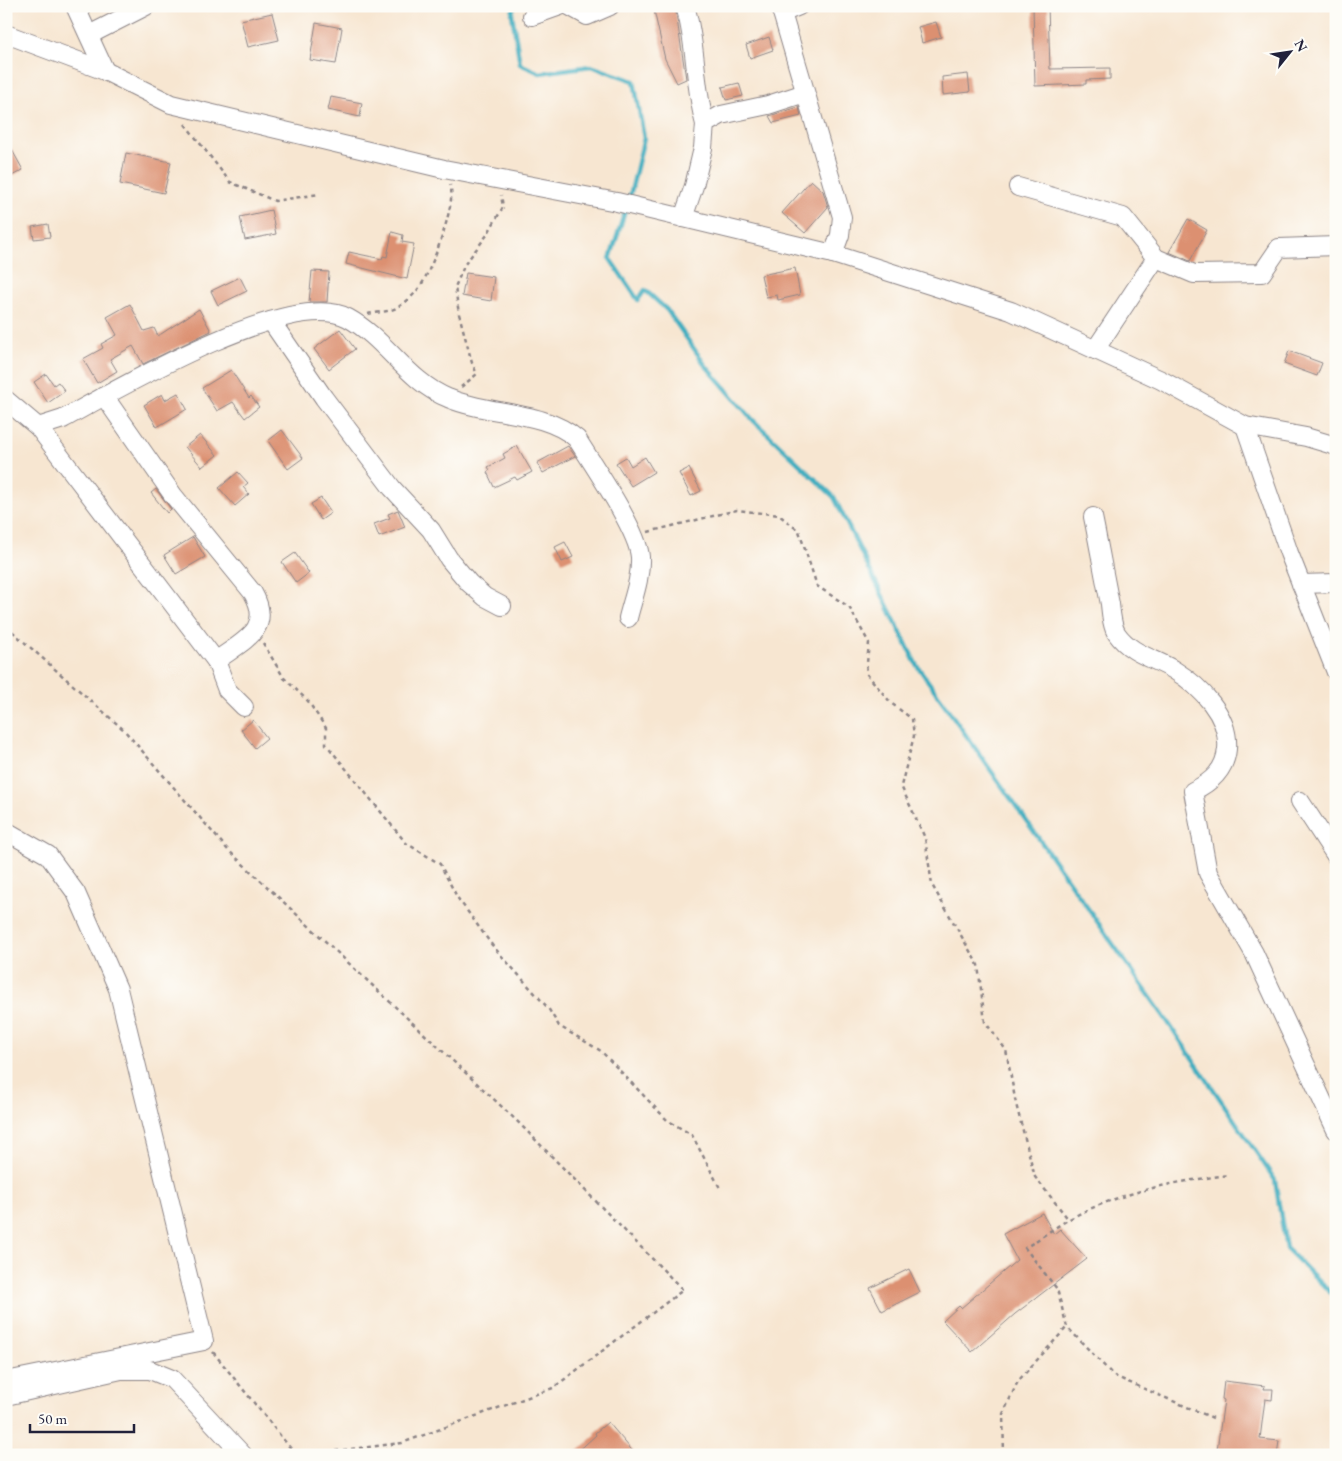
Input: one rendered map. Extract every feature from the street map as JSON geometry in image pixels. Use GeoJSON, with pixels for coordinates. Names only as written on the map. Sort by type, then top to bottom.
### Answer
{"type":"FeatureCollection","features":[{"type":"Feature","properties":{"kind":"street"},"geometry":{"type":"LineString","coordinates":[[75,6],[105,71]]}},
{"type":"Feature","properties":{"kind":"street"},"geometry":{"type":"LineString","coordinates":[[89,35],[146,6]]}},
{"type":"Feature","properties":{"kind":"street"},"geometry":{"type":"LineString","coordinates":[[532,16],[560,6]]}},
{"type":"Feature","properties":{"kind":"street"},"geometry":{"type":"LineString","coordinates":[[569,6],[587,16],[610,6]]}},
{"type":"Feature","properties":{"kind":"street"},"geometry":{"type":"LineString","coordinates":[[682,218],[694,186],[703,148],[705,124],[700,107],[695,56],[685,6]]}},
{"type":"Feature","properties":{"kind":"street"},"geometry":{"type":"LineString","coordinates":[[799,6],[781,9],[842,217],[840,235],[833,254]]}},
{"type":"Feature","properties":{"kind":"street"},"geometry":{"type":"LineString","coordinates":[[6,34],[105,71],[171,104],[444,169],[617,202],[833,254],[1011,311],[1161,380],[1245,426],[1306,437],[1336,446]]}},
{"type":"Feature","properties":{"kind":"street"},"geometry":{"type":"LineString","coordinates":[[705,124],[721,115],[768,105],[805,93]]}},
{"type":"Feature","properties":{"kind":"street"},"geometry":{"type":"LineString","coordinates":[[1018,188],[1123,217],[1156,258],[1194,274],[1262,272],[1279,248],[1336,246]]}},
{"type":"Feature","properties":{"kind":"street"},"geometry":{"type":"LineString","coordinates":[[1095,350],[1156,258]]}},
{"type":"Feature","properties":{"kind":"street"},"geometry":{"type":"LineString","coordinates":[[38,427],[62,419],[228,334],[314,311],[348,317],[379,342],[417,378],[448,398],[547,422],[566,429],[576,439],[634,535],[640,556],[639,578],[628,618]]}},
{"type":"Feature","properties":{"kind":"street"},"geometry":{"type":"LineString","coordinates":[[271,322],[324,398],[392,488],[431,530],[449,559],[475,587],[502,606]]}},
{"type":"Feature","properties":{"kind":"street"},"geometry":{"type":"LineString","coordinates":[[104,396],[173,495],[253,593],[262,616],[255,630],[216,661]]}},
{"type":"Feature","properties":{"kind":"street"},"geometry":{"type":"LineString","coordinates":[[6,400],[38,427],[216,661],[227,690],[244,706]]}},
{"type":"Feature","properties":{"kind":"street"},"geometry":{"type":"LineString","coordinates":[[1245,426],[1301,584],[1336,672]]}},
{"type":"Feature","properties":{"kind":"street"},"geometry":{"type":"LineString","coordinates":[[1093,518],[1115,632],[1132,650],[1174,670],[1201,691],[1223,723],[1228,738],[1226,760],[1219,773],[1207,784],[1194,791],[1208,874],[1254,953],[1336,1130]]}},
{"type":"Feature","properties":{"kind":"street"},"geometry":{"type":"LineString","coordinates":[[1301,584],[1336,582]]}},
{"type":"Feature","properties":{"kind":"street"},"geometry":{"type":"LineString","coordinates":[[1300,801],[1336,856]]}},
{"type":"Feature","properties":{"kind":"street"},"geometry":{"type":"LineString","coordinates":[[6,831],[48,855],[76,893],[118,989],[204,1341],[6,1381]]}},
{"type":"Feature","properties":{"kind":"street"},"geometry":{"type":"LineString","coordinates":[[6,1396],[121,1370],[150,1370],[172,1379],[243,1455]]}},
{"type":"Feature","properties":{"kind":"path"},"geometry":{"type":"LineString","coordinates":[[171,104],[230,182],[276,201],[319,194]]}},
{"type":"Feature","properties":{"kind":"path"},"geometry":{"type":"LineString","coordinates":[[348,317],[396,309],[409,299],[426,277],[447,222],[452,190],[444,169]]}},
{"type":"Feature","properties":{"kind":"path"},"geometry":{"type":"LineString","coordinates":[[448,398],[477,374],[472,363],[459,314],[455,287],[465,264],[487,236],[503,207],[499,181]]}},
{"type":"Feature","properties":{"kind":"path"},"geometry":{"type":"LineString","coordinates":[[634,535],[737,510],[778,515],[799,532],[816,586],[849,607],[870,643],[866,673],[891,703],[912,719],[914,736],[901,786],[925,838],[932,885],[978,965],[986,1022],[1006,1050],[1016,1104],[1035,1177],[1069,1220]]}},
{"type":"Feature","properties":{"kind":"path"},"geometry":{"type":"LineString","coordinates":[[6,626],[124,730],[228,850],[516,1120],[684,1290],[553,1388],[402,1444],[300,1455]]}},
{"type":"Feature","properties":{"kind":"path"},"geometry":{"type":"LineString","coordinates":[[255,630],[284,678],[308,701],[326,728],[326,744],[406,843],[440,864],[457,897],[492,945],[548,1008],[559,1026],[601,1051],[667,1120],[692,1135],[721,1190]]}},
{"type":"Feature","properties":{"kind":"path"},"geometry":{"type":"LineString","coordinates":[[1213,1418],[1114,1376],[1066,1327],[1057,1289],[1025,1248],[1069,1220],[1116,1198],[1178,1181],[1230,1175]]}},
{"type":"Feature","properties":{"kind":"path"},"geometry":{"type":"LineString","coordinates":[[1004,1455],[1003,1414],[1018,1381],[1066,1327]]}},
{"type":"Feature","properties":{"kind":"path"},"geometry":{"type":"LineString","coordinates":[[204,1341],[296,1455]]}},
{"type":"Feature","properties":{"kind":"building"},"geometry":{"type":"Polygon","coordinates":[[[653,6],[675,6],[686,79],[677,83],[665,59],[653,6]]]}},
{"type":"Feature","properties":{"kind":"building"},"geometry":{"type":"Polygon","coordinates":[[[1033,6],[1048,6],[1050,69],[1110,68],[1110,79],[1086,80],[1086,84],[1035,86],[1033,6]]]}},
{"type":"Feature","properties":{"kind":"building"},"geometry":{"type":"Polygon","coordinates":[[[272,13],[279,40],[248,47],[241,20],[272,13]]]}},
{"type":"Feature","properties":{"kind":"building"},"geometry":{"type":"Polygon","coordinates":[[[936,22],[941,37],[922,43],[918,27],[936,22]]]}},
{"type":"Feature","properties":{"kind":"building"},"geometry":{"type":"Polygon","coordinates":[[[316,23],[342,28],[336,64],[310,60],[316,23]]]}},
{"type":"Feature","properties":{"kind":"building"},"geometry":{"type":"Polygon","coordinates":[[[769,37],[773,50],[750,58],[746,45],[769,37]]]}},
{"type":"Feature","properties":{"kind":"building"},"geometry":{"type":"Polygon","coordinates":[[[968,74],[970,92],[943,95],[942,77],[968,74]]]}},
{"type":"Feature","properties":{"kind":"building"},"geometry":{"type":"Polygon","coordinates":[[[739,83],[743,96],[726,100],[722,87],[739,83]]]}},
{"type":"Feature","properties":{"kind":"building"},"geometry":{"type":"Polygon","coordinates":[[[331,97],[362,103],[360,117],[328,110],[331,97]]]}},
{"type":"Feature","properties":{"kind":"building"},"geometry":{"type":"Polygon","coordinates":[[[799,107],[801,116],[773,123],[769,116],[799,107]]]}},
{"type":"Feature","properties":{"kind":"building"},"geometry":{"type":"Polygon","coordinates":[[[6,139],[23,170],[6,179],[6,139]]]}},
{"type":"Feature","properties":{"kind":"building"},"geometry":{"type":"Polygon","coordinates":[[[126,153],[171,162],[164,193],[120,184],[126,153]]]}},
{"type":"Feature","properties":{"kind":"building"},"geometry":{"type":"Polygon","coordinates":[[[811,180],[823,191],[828,207],[805,233],[782,213],[811,180]]]}},
{"type":"Feature","properties":{"kind":"building"},"geometry":{"type":"Polygon","coordinates":[[[271,210],[276,234],[245,240],[240,217],[271,210]]]}},
{"type":"Feature","properties":{"kind":"building"},"geometry":{"type":"Polygon","coordinates":[[[1188,219],[1207,230],[1190,261],[1169,252],[1188,219]]]}},
{"type":"Feature","properties":{"kind":"building"},"geometry":{"type":"Polygon","coordinates":[[[48,224],[50,237],[34,239],[32,227],[48,224]]]}},
{"type":"Feature","properties":{"kind":"building"},"geometry":{"type":"Polygon","coordinates":[[[392,232],[403,235],[402,242],[414,244],[407,279],[346,264],[349,252],[382,259],[383,256],[387,257],[392,232]]]}},
{"type":"Feature","properties":{"kind":"building"},"geometry":{"type":"Polygon","coordinates":[[[795,268],[800,295],[778,300],[777,295],[766,297],[761,275],[795,268]]]}},
{"type":"Feature","properties":{"kind":"building"},"geometry":{"type":"Polygon","coordinates":[[[312,271],[329,272],[327,302],[309,302],[312,271]]]}},
{"type":"Feature","properties":{"kind":"building"},"geometry":{"type":"Polygon","coordinates":[[[466,273],[494,277],[491,301],[462,296],[466,273]]]}},
{"type":"Feature","properties":{"kind":"building"},"geometry":{"type":"Polygon","coordinates":[[[240,277],[247,291],[218,305],[211,291],[240,277]]]}},
{"type":"Feature","properties":{"kind":"building"},"geometry":{"type":"Polygon","coordinates":[[[130,304],[144,331],[154,328],[158,336],[199,309],[211,331],[143,364],[133,346],[110,359],[117,371],[97,383],[83,359],[103,348],[101,344],[117,335],[107,317],[130,304]]]}},
{"type":"Feature","properties":{"kind":"building"},"geometry":{"type":"Polygon","coordinates":[[[340,329],[355,349],[329,369],[314,349],[340,329]]]}},
{"type":"Feature","properties":{"kind":"building"},"geometry":{"type":"Polygon","coordinates":[[[1289,351],[1322,363],[1317,376],[1284,364],[1289,351]]]}},
{"type":"Feature","properties":{"kind":"building"},"geometry":{"type":"Polygon","coordinates":[[[231,370],[249,398],[251,396],[259,407],[245,418],[233,402],[217,411],[202,388],[231,370]]]}},
{"type":"Feature","properties":{"kind":"building"},"geometry":{"type":"Polygon","coordinates":[[[46,374],[54,385],[58,382],[65,391],[48,403],[34,382],[46,374]]]}},
{"type":"Feature","properties":{"kind":"building"},"geometry":{"type":"Polygon","coordinates":[[[178,393],[187,409],[157,427],[144,405],[162,394],[165,400],[178,393]]]}},
{"type":"Feature","properties":{"kind":"building"},"geometry":{"type":"Polygon","coordinates":[[[282,430],[303,458],[288,469],[268,441],[282,430]]]}},
{"type":"Feature","properties":{"kind":"building"},"geometry":{"type":"Polygon","coordinates":[[[200,435],[217,455],[202,467],[185,447],[200,435]]]}},
{"type":"Feature","properties":{"kind":"building"},"geometry":{"type":"Polygon","coordinates":[[[517,446],[532,472],[517,480],[515,477],[494,487],[487,472],[490,470],[488,467],[505,458],[503,454],[517,446]]]}},
{"type":"Feature","properties":{"kind":"building"},"geometry":{"type":"Polygon","coordinates":[[[568,446],[575,456],[543,473],[537,463],[568,446]]]}},
{"type":"Feature","properties":{"kind":"building"},"geometry":{"type":"Polygon","coordinates":[[[626,457],[631,466],[645,457],[654,472],[631,486],[616,463],[626,457]]]}},
{"type":"Feature","properties":{"kind":"building"},"geometry":{"type":"Polygon","coordinates":[[[689,468],[701,491],[691,496],[679,473],[689,468]]]}},
{"type":"Feature","properties":{"kind":"building"},"geometry":{"type":"Polygon","coordinates":[[[238,472],[248,483],[243,487],[249,494],[235,506],[219,488],[238,472]]]}},
{"type":"Feature","properties":{"kind":"building"},"geometry":{"type":"Polygon","coordinates":[[[156,489],[171,509],[167,513],[151,493],[156,489]]]}},
{"type":"Feature","properties":{"kind":"building"},"geometry":{"type":"Polygon","coordinates":[[[321,498],[331,513],[321,520],[311,504],[321,498]]]}},
{"type":"Feature","properties":{"kind":"building"},"geometry":{"type":"Polygon","coordinates":[[[398,510],[405,527],[379,537],[374,524],[390,518],[388,514],[398,510]]]}},
{"type":"Feature","properties":{"kind":"building"},"geometry":{"type":"Polygon","coordinates":[[[193,537],[205,557],[176,574],[164,555],[193,537]]]}},
{"type":"Feature","properties":{"kind":"building"},"geometry":{"type":"Polygon","coordinates":[[[565,542],[573,557],[562,562],[555,547],[565,542]]]}},
{"type":"Feature","properties":{"kind":"building"},"geometry":{"type":"Polygon","coordinates":[[[295,553],[309,573],[296,583],[282,562],[295,553]]]}},
{"type":"Feature","properties":{"kind":"building"},"geometry":{"type":"Polygon","coordinates":[[[253,720],[267,738],[255,748],[241,730],[253,720]]]}},
{"type":"Feature","properties":{"kind":"building"},"geometry":{"type":"Polygon","coordinates":[[[1042,1213],[1054,1234],[1060,1229],[1087,1259],[1015,1314],[972,1352],[943,1321],[1017,1260],[1003,1234],[1042,1213]]]}},
{"type":"Feature","properties":{"kind":"building"},"geometry":{"type":"Polygon","coordinates":[[[909,1269],[920,1292],[882,1311],[870,1288],[909,1269]]]}},
{"type":"Feature","properties":{"kind":"building"},"geometry":{"type":"Polygon","coordinates":[[[1224,1381],[1265,1386],[1264,1389],[1273,1389],[1272,1400],[1265,1399],[1260,1439],[1279,1441],[1277,1455],[1248,1455],[1217,1450],[1224,1400],[1222,1399],[1224,1381]]]}},
{"type":"Feature","properties":{"kind":"building"},"geometry":{"type":"Polygon","coordinates":[[[608,1422],[636,1455],[574,1455],[596,1435],[595,1433],[608,1422]]]}},
{"type":"Feature","properties":{"kind":"waterway"},"geometry":{"type":"LineString","coordinates":[[514,6],[512,14],[520,64],[540,73],[591,66],[634,81],[644,138],[629,200]]}},
{"type":"Feature","properties":{"kind":"waterway"},"geometry":{"type":"LineString","coordinates":[[626,208],[610,259],[638,300],[645,290],[667,310],[706,366],[753,420],[834,497],[916,664],[1165,1018],[1275,1180],[1286,1248],[1336,1298]]}}]}
